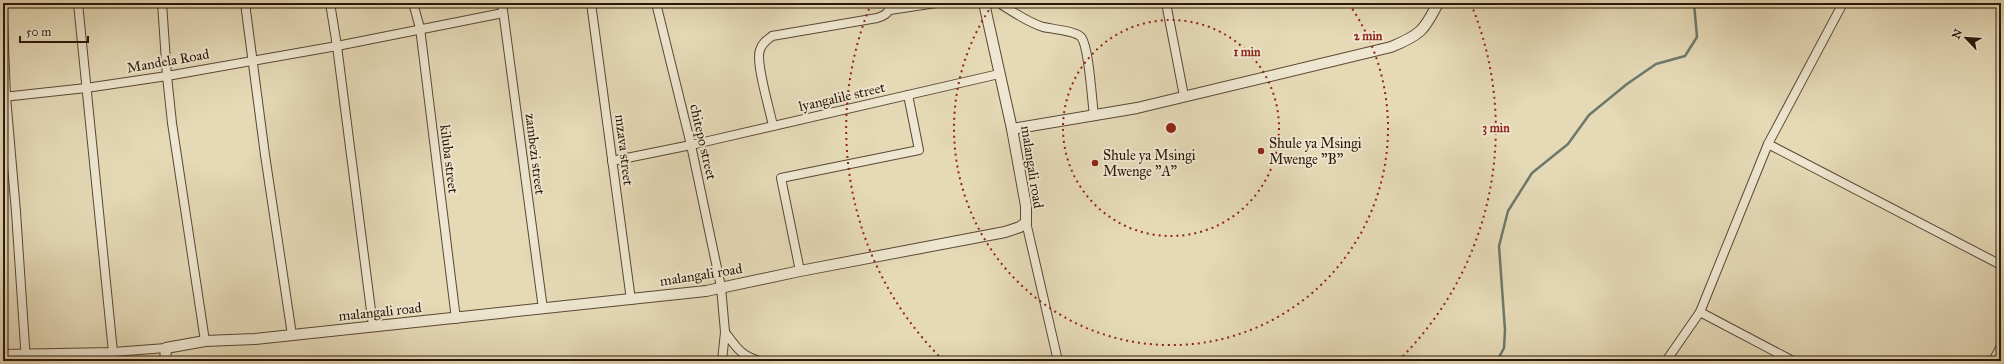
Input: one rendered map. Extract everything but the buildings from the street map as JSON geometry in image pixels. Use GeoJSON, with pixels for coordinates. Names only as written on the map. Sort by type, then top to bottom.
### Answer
{"type":"FeatureCollection","features":[{"type":"Feature","properties":{"kind":"street"},"geometry":{"type":"LineString","coordinates":[[78,3],[113,352]]}},
{"type":"Feature","properties":{"kind":"street"},"geometry":{"type":"LineString","coordinates":[[162,3],[167,76],[205,341]]}},
{"type":"Feature","properties":{"kind":"street"},"geometry":{"type":"LineString","coordinates":[[245,3],[265,155],[292,335]]}},
{"type":"Feature","properties":{"kind":"street"},"geometry":{"type":"LineString","coordinates":[[330,3],[338,46],[373,326]]}},
{"type":"Feature","properties":{"kind":"street","name":"kiluba street"},"geometry":{"type":"LineString","coordinates":[[413,3],[420,28],[456,318]]}},
{"type":"Feature","properties":{"kind":"street","name":"zambezi street"},"geometry":{"type":"LineString","coordinates":[[502,3],[543,309]]}},
{"type":"Feature","properties":{"kind":"street","name":"mzava street"},"geometry":{"type":"LineString","coordinates":[[590,3],[631,300]]}},
{"type":"Feature","properties":{"kind":"street","name":"chitepo street"},"geometry":{"type":"LineString","coordinates":[[656,3],[691,145],[721,287],[725,332],[722,361]]}},
{"type":"Feature","properties":{"kind":"street"},"geometry":{"type":"LineString","coordinates":[[773,126],[759,63],[759,51],[763,44],[772,36],[877,18],[886,14],[890,6],[936,3]]}},
{"type":"Feature","properties":{"kind":"street","name":"malangali road"},"geometry":{"type":"LineString","coordinates":[[166,348],[205,341],[255,339],[706,291],[800,271],[1005,232],[1020,227],[1026,222],[1026,206],[1012,130],[984,3]]}},
{"type":"Feature","properties":{"kind":"street"},"geometry":{"type":"LineString","coordinates":[[1000,3],[1029,22],[1076,33],[1082,37],[1086,48],[1094,116]]}},
{"type":"Feature","properties":{"kind":"street"},"geometry":{"type":"LineString","coordinates":[[1166,3],[1184,96]]}},
{"type":"Feature","properties":{"kind":"street"},"geometry":{"type":"LineString","coordinates":[[1012,130],[1137,108],[1391,47],[1413,38],[1426,26],[1438,3]]}},
{"type":"Feature","properties":{"kind":"street"},"geometry":{"type":"LineString","coordinates":[[1666,361],[1700,312],[1768,144],[1842,3]]}},
{"type":"Feature","properties":{"kind":"street"},"geometry":{"type":"LineString","coordinates":[[338,46],[420,28],[503,13]]}},
{"type":"Feature","properties":{"kind":"street"},"geometry":{"type":"LineString","coordinates":[[3,20],[4,97],[16,212],[26,358]]}},
{"type":"Feature","properties":{"kind":"street","name":"Mandela Road"},"geometry":{"type":"LineString","coordinates":[[4,97],[86,88],[167,76],[253,59],[338,46]]}},
{"type":"Feature","properties":{"kind":"street","name":"lyangalile street"},"geometry":{"type":"LineString","coordinates":[[612,161],[691,145],[999,74]]}},
{"type":"Feature","properties":{"kind":"street"},"geometry":{"type":"LineString","coordinates":[[800,271],[781,178],[919,150],[908,96]]}},
{"type":"Feature","properties":{"kind":"street"},"geometry":{"type":"LineString","coordinates":[[1768,144],[2001,266]]}},
{"type":"Feature","properties":{"kind":"street"},"geometry":{"type":"LineString","coordinates":[[1026,222],[1058,361]]}},
{"type":"Feature","properties":{"kind":"street"},"geometry":{"type":"LineString","coordinates":[[1700,312],[1793,361]]}},
{"type":"Feature","properties":{"kind":"street"},"geometry":{"type":"LineString","coordinates":[[725,332],[739,351],[747,357],[760,361]]}},
{"type":"Feature","properties":{"kind":"street"},"geometry":{"type":"LineString","coordinates":[[1993,361],[2001,346]]}},
{"type":"Feature","properties":{"kind":"street"},"geometry":{"type":"LineString","coordinates":[[3,354],[26,358],[166,348],[165,361]]}},
{"type":"Feature","properties":{"kind":"waterway"},"geometry":{"type":"LineString","coordinates":[[1497,361],[1504,348],[1505,330],[1499,246],[1508,211],[1532,173],[1568,144],[1589,115],[1627,84],[1656,64],[1685,56],[1697,37],[1694,3]]}},
{"type":"Feature","properties":{"kind":"place","name":"Shule ya Msingi Mwenge \"B\""},"geometry":{"type":"Point","coordinates":[1261,151]}},
{"type":"Feature","properties":{"kind":"place","name":"Shule ya Msingi Mwenge \"A\""},"geometry":{"type":"Point","coordinates":[1095,163]}}]}
